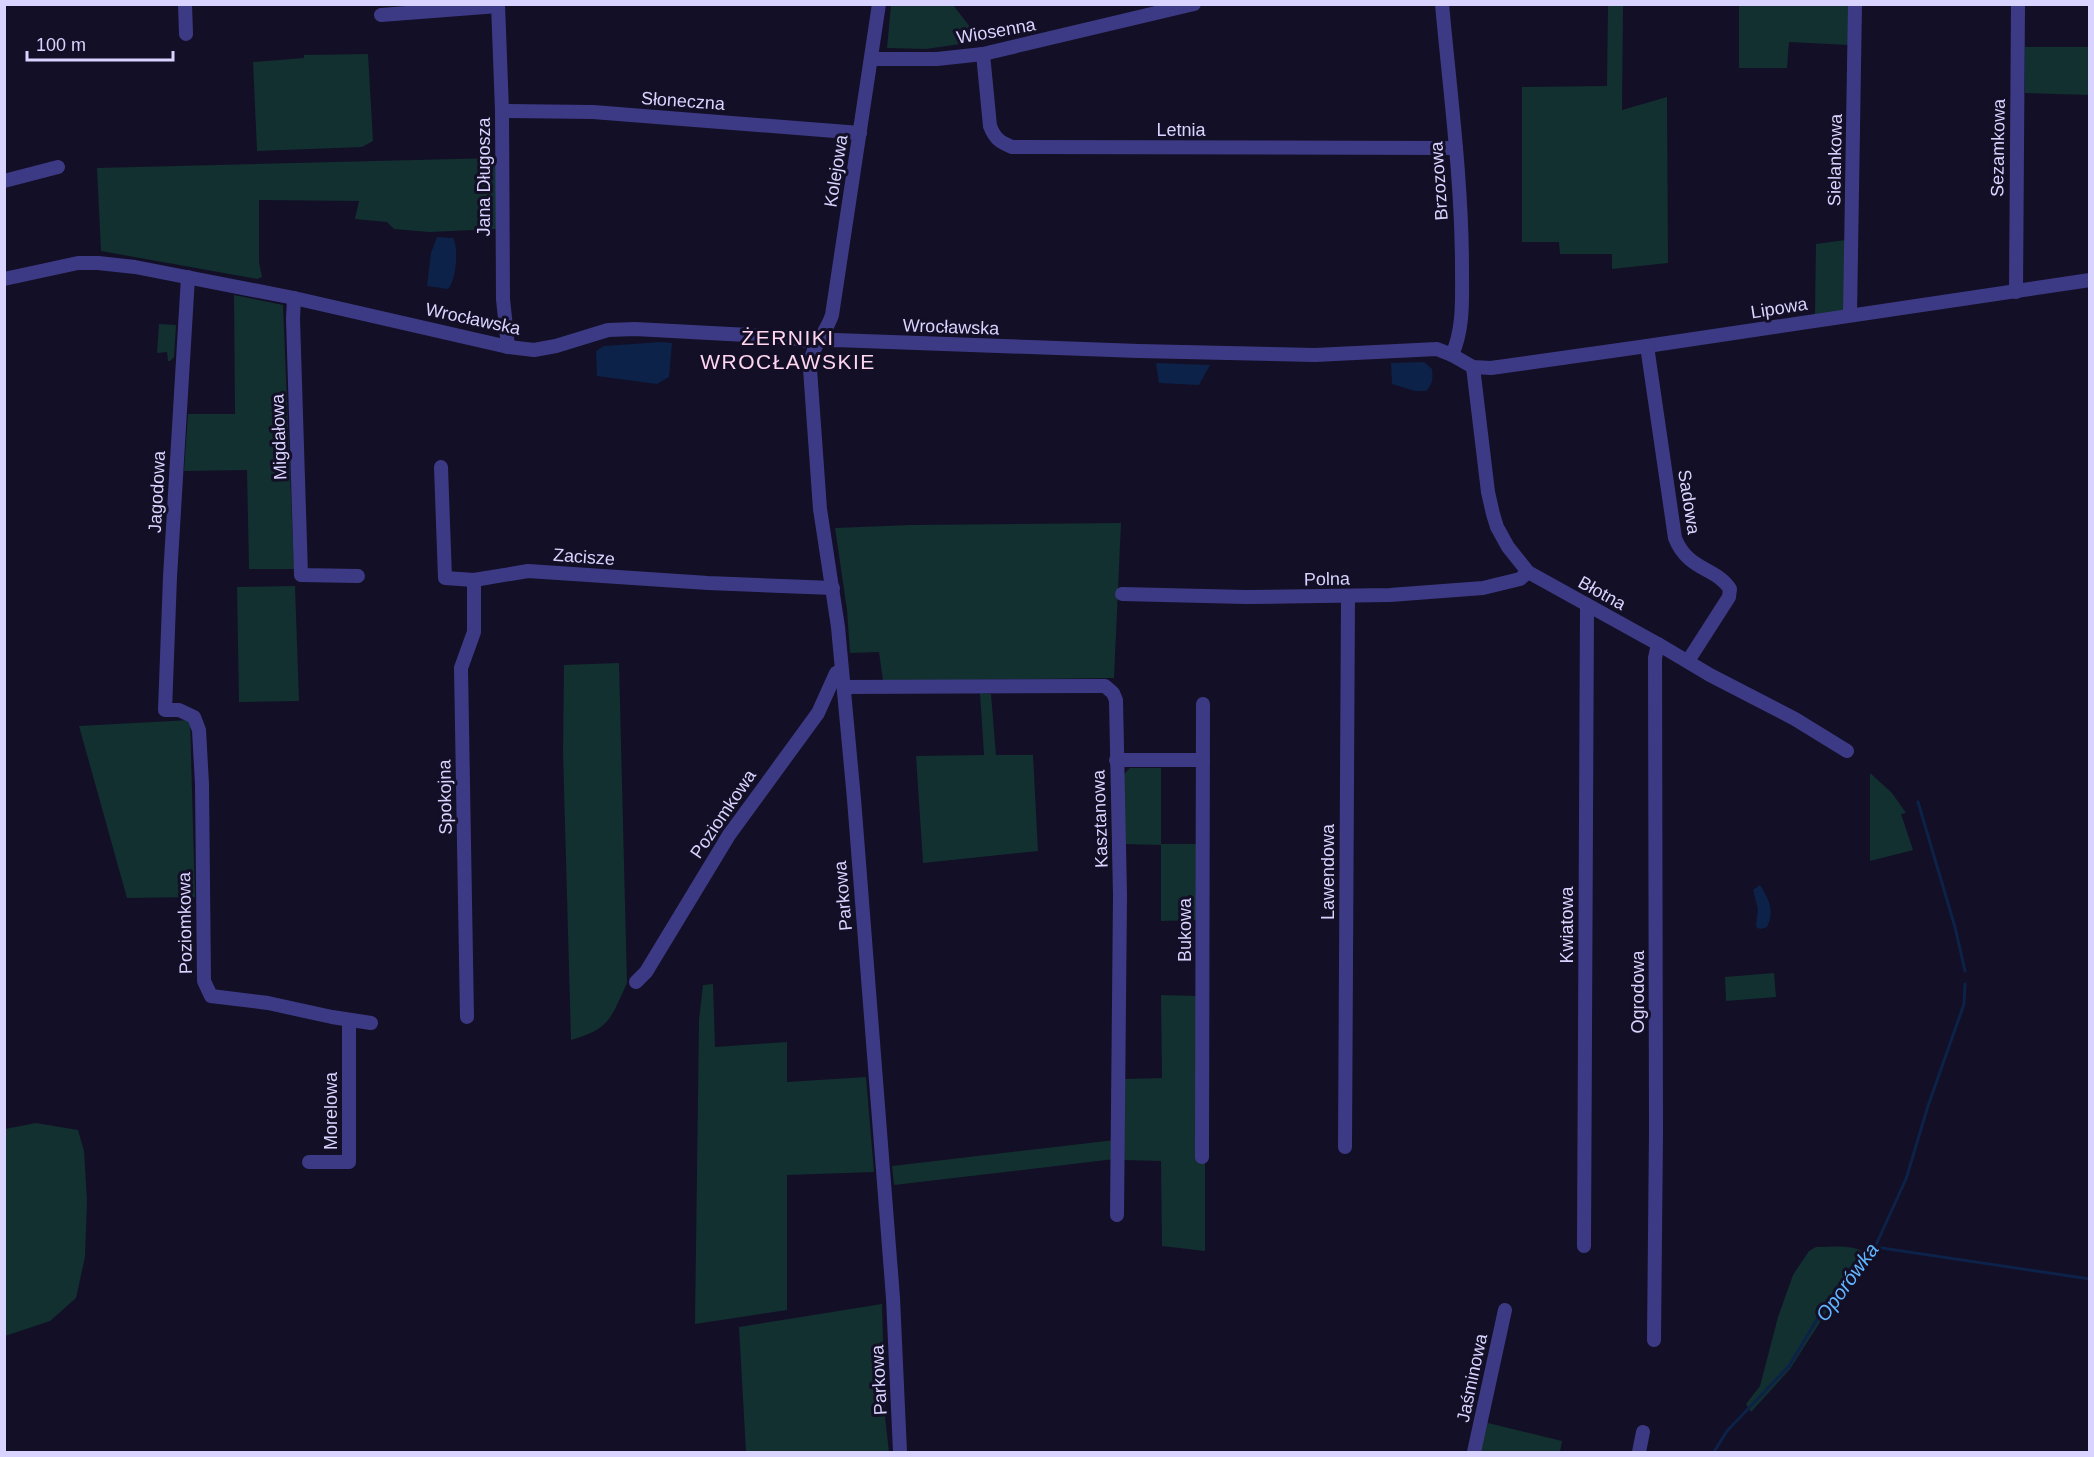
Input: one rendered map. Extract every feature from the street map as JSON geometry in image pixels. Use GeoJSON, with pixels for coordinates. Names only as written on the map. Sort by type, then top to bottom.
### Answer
{"type":"FeatureCollection","features":[{"type":"Feature","properties":{"kind":"street"},"geometry":{"type":"LineString","coordinates":[[185,4],[186,34]]}},
{"type":"Feature","properties":{"kind":"street","name":"Kolejowa"},"geometry":{"type":"LineString","coordinates":[[819,340],[832,315],[879,4]]}},
{"type":"Feature","properties":{"kind":"street","name":"Wiosenna"},"geometry":{"type":"LineString","coordinates":[[872,59],[937,59],[983,54],[1194,4]]}},
{"type":"Feature","properties":{"kind":"street","name":"Brzozowa"},"geometry":{"type":"LineString","coordinates":[[1442,4],[1460,206],[1462,292],[1460,331],[1452,355]]}},
{"type":"Feature","properties":{"kind":"street","name":"Sielankowa"},"geometry":{"type":"LineString","coordinates":[[1850,315],[1856,4]]}},
{"type":"Feature","properties":{"kind":"street","name":"Sezamkowa"},"geometry":{"type":"LineString","coordinates":[[2016,292],[2018,4]]}},
{"type":"Feature","properties":{"kind":"street","name":"Jana Długosza"},"geometry":{"type":"LineString","coordinates":[[381,15],[498,5],[502,111],[503,299],[508,347]]}},
{"type":"Feature","properties":{"kind":"street","name":"Letnia"},"geometry":{"type":"LineString","coordinates":[[983,54],[990,126],[994,137],[1000,143],[1012,147],[1456,148]]}},
{"type":"Feature","properties":{"kind":"street","name":"Słoneczna"},"geometry":{"type":"LineString","coordinates":[[502,111],[593,112],[860,133]]}},
{"type":"Feature","properties":{"kind":"street"},"geometry":{"type":"LineString","coordinates":[[4,181],[58,167]]}},
{"type":"Feature","properties":{"kind":"street","name":"Wrocławska"},"geometry":{"type":"LineString","coordinates":[[4,279],[58,266],[98,263],[135,267],[294,298],[508,347],[534,350],[556,346],[608,330],[634,329],[786,337],[805,341],[1315,355],[1437,349],[1473,367]]}},
{"type":"Feature","properties":{"kind":"street","name":"Jagodowa"},"geometry":{"type":"LineString","coordinates":[[165,710],[188,277]]}},
{"type":"Feature","properties":{"kind":"street","name":"Lipowa"},"geometry":{"type":"LineString","coordinates":[[1473,367],[1516,365],[2090,280]]}},
{"type":"Feature","properties":{"kind":"street","name":"Migdałowa"},"geometry":{"type":"LineString","coordinates":[[294,298],[301,575],[358,576]]}},
{"type":"Feature","properties":{"kind":"street","name":"Parkowa"},"geometry":{"type":"LineString","coordinates":[[819,340],[810,361],[810,377],[820,509],[833,588],[844,687],[893,1298],[900,1452]]}},
{"type":"Feature","properties":{"kind":"street","name":"Sadowa"},"geometry":{"type":"LineString","coordinates":[[1647,346],[1675,538],[1680,550],[1688,558],[1725,581],[1730,589],[1729,597],[1688,662]]}},
{"type":"Feature","properties":{"kind":"street","name":"Błotna"},"geometry":{"type":"LineString","coordinates":[[1473,367],[1488,492],[1493,514],[1508,547],[1528,572],[1795,719],[1847,751]]}},
{"type":"Feature","properties":{"kind":"street","name":"Zacisze"},"geometry":{"type":"LineString","coordinates":[[441,467],[445,578],[474,580],[528,571],[708,583],[833,588]]}},
{"type":"Feature","properties":{"kind":"street","name":"Polna"},"geometry":{"type":"LineString","coordinates":[[1122,594],[1246,597],[1448,592],[1483,588],[1520,579],[1528,572]]}},
{"type":"Feature","properties":{"kind":"street","name":"Spokojna"},"geometry":{"type":"LineString","coordinates":[[467,1017],[461,669],[474,632],[474,580]]}},
{"type":"Feature","properties":{"kind":"street","name":"Lawendowa"},"geometry":{"type":"LineString","coordinates":[[1345,1147],[1348,596]]}},
{"type":"Feature","properties":{"kind":"street","name":"Kwiatowa"},"geometry":{"type":"LineString","coordinates":[[1584,1246],[1587,605]]}},
{"type":"Feature","properties":{"kind":"street","name":"Ogrodowa"},"geometry":{"type":"LineString","coordinates":[[1654,1340],[1655,658],[1658,644]]}},
{"type":"Feature","properties":{"kind":"street","name":"Poziomkowa"},"geometry":{"type":"LineString","coordinates":[[636,982],[646,972],[729,835],[818,713],[836,673],[842,671]]}},
{"type":"Feature","properties":{"kind":"street","name":"Kasztanowa"},"geometry":{"type":"LineString","coordinates":[[844,687],[1105,686],[1113,693],[1116,700],[1120,895],[1117,1215]]}},
{"type":"Feature","properties":{"kind":"street","name":"Bukowa"},"geometry":{"type":"LineString","coordinates":[[1202,1157],[1203,704]]}},
{"type":"Feature","properties":{"kind":"street","name":"Poziomkowa"},"geometry":{"type":"LineString","coordinates":[[165,710],[179,710],[194,717],[199,730],[202,784],[204,981],[207,990],[211,996],[277,1004],[371,1023]]}},
{"type":"Feature","properties":{"kind":"street"},"geometry":{"type":"LineString","coordinates":[[1116,760],[1203,760]]}},
{"type":"Feature","properties":{"kind":"street","name":"Morelowa"},"geometry":{"type":"LineString","coordinates":[[309,1162],[350,1162],[348,1020]]}},
{"type":"Feature","properties":{"kind":"street","name":"Jaśminowa"},"geometry":{"type":"LineString","coordinates":[[1474,1452],[1505,1310]]}},
{"type":"Feature","properties":{"kind":"street"},"geometry":{"type":"LineString","coordinates":[[1639,1452],[1643,1432]]}},
{"type":"Feature","properties":{"kind":"green space"},"geometry":{"type":"Polygon","coordinates":[[[891,5],[953,5],[981,41],[926,49],[887,48],[891,5]]]}},
{"type":"Feature","properties":{"kind":"green space"},"geometry":{"type":"Polygon","coordinates":[[[1608,5],[1623,5],[1622,110],[1667,97],[1668,263],[1612,269],[1612,254],[1560,254],[1559,242],[1522,242],[1522,87],[1607,86],[1608,5]]]}},
{"type":"Feature","properties":{"kind":"green space"},"geometry":{"type":"Polygon","coordinates":[[[1739,5],[1849,5],[1849,45],[1789,42],[1787,68],[1739,68],[1739,5]]]}},
{"type":"Feature","properties":{"kind":"green space"},"geometry":{"type":"Polygon","coordinates":[[[2025,47],[2089,47],[2089,95],[2025,93],[2025,47]]]}},
{"type":"Feature","properties":{"kind":"green space"},"geometry":{"type":"Polygon","coordinates":[[[368,54],[373,141],[362,147],[257,151],[253,62],[304,58],[304,55],[368,54]]]}},
{"type":"Feature","properties":{"kind":"green space"},"geometry":{"type":"Polygon","coordinates":[[[496,158],[496,229],[429,232],[394,229],[387,222],[355,219],[359,201],[259,200],[259,262],[262,277],[257,279],[101,251],[97,168],[496,158]]]}},
{"type":"Feature","properties":{"kind":"green space"},"geometry":{"type":"Polygon","coordinates":[[[1845,240],[1844,311],[1815,315],[1816,244],[1845,240]]]}},
{"type":"Feature","properties":{"kind":"green space"},"geometry":{"type":"Polygon","coordinates":[[[234,295],[283,305],[294,569],[249,569],[247,470],[184,471],[188,414],[235,414],[234,295]]]}},
{"type":"Feature","properties":{"kind":"green space"},"geometry":{"type":"Polygon","coordinates":[[[159,324],[176,325],[174,357],[170,361],[168,361],[167,352],[157,353],[159,324]]]}},
{"type":"Feature","properties":{"kind":"green space"},"geometry":{"type":"Polygon","coordinates":[[[1121,523],[1114,678],[883,681],[879,652],[850,653],[847,610],[835,528],[1121,523]]]}},
{"type":"Feature","properties":{"kind":"green space"},"geometry":{"type":"Polygon","coordinates":[[[295,586],[299,701],[239,702],[237,587],[295,586]]]}},
{"type":"Feature","properties":{"kind":"green space"},"geometry":{"type":"Polygon","coordinates":[[[619,663],[627,983],[608,1020],[594,1031],[571,1040],[563,752],[564,665],[619,663]]]}},
{"type":"Feature","properties":{"kind":"green space"},"geometry":{"type":"Polygon","coordinates":[[[980,693],[991,694],[996,755],[1033,755],[1038,851],[923,863],[916,756],[984,755],[980,693]]]}},
{"type":"Feature","properties":{"kind":"green space"},"geometry":{"type":"Polygon","coordinates":[[[190,720],[195,897],[127,898],[79,726],[190,720]]]}},
{"type":"Feature","properties":{"kind":"green space"},"geometry":{"type":"Polygon","coordinates":[[[1130,768],[1161,768],[1161,844],[1199,844],[1198,920],[1161,921],[1161,845],[1123,844],[1123,775],[1130,768]]]}},
{"type":"Feature","properties":{"kind":"green space"},"geometry":{"type":"Polygon","coordinates":[[[1870,773],[1892,793],[1906,813],[1901,814],[1913,850],[1870,861],[1870,773]]]}},
{"type":"Feature","properties":{"kind":"green space"},"geometry":{"type":"Polygon","coordinates":[[[1774,973],[1776,997],[1726,1001],[1725,977],[1774,973]]]}},
{"type":"Feature","properties":{"kind":"green space"},"geometry":{"type":"Polygon","coordinates":[[[713,984],[715,1047],[787,1042],[787,1082],[866,1077],[874,1172],[787,1175],[787,1310],[695,1324],[699,1020],[703,985],[713,984]]]}},
{"type":"Feature","properties":{"kind":"green space"},"geometry":{"type":"Polygon","coordinates":[[[1161,995],[1198,996],[1205,1161],[1205,1251],[1162,1246],[1161,1161],[1122,1160],[1123,1079],[1162,1078],[1161,995]]]}},
{"type":"Feature","properties":{"kind":"green space"},"geometry":{"type":"Polygon","coordinates":[[[36,1123],[78,1130],[84,1151],[87,1200],[85,1257],[76,1298],[50,1321],[5,1336],[5,1129],[36,1123]]]}},
{"type":"Feature","properties":{"kind":"green space"},"geometry":{"type":"Polygon","coordinates":[[[1115,1140],[1115,1159],[894,1185],[892,1166],[1115,1140]]]}},
{"type":"Feature","properties":{"kind":"green space"},"geometry":{"type":"Polygon","coordinates":[[[1816,1247],[1852,1248],[1872,1257],[1845,1283],[1790,1369],[1751,1412],[1746,1404],[1760,1386],[1778,1317],[1793,1275],[1809,1251],[1816,1247]]]}},
{"type":"Feature","properties":{"kind":"green space"},"geometry":{"type":"Polygon","coordinates":[[[882,1304],[885,1417],[889,1452],[746,1452],[739,1327],[882,1304]]]}},
{"type":"Feature","properties":{"kind":"green space"},"geometry":{"type":"Polygon","coordinates":[[[1484,1422],[1562,1441],[1560,1452],[1478,1452],[1484,1422]]]}},
{"type":"Feature","properties":{"kind":"water"},"geometry":{"type":"Polygon","coordinates":[[[437,237],[453,238],[455,243],[455,272],[448,289],[427,286],[431,253],[437,237]]]}},
{"type":"Feature","properties":{"kind":"water"},"geometry":{"type":"Polygon","coordinates":[[[672,343],[669,377],[657,384],[597,376],[596,351],[604,346],[672,343]]]}},
{"type":"Feature","properties":{"kind":"water"},"geometry":{"type":"Polygon","coordinates":[[[1424,362],[1432,369],[1431,383],[1426,391],[1415,391],[1392,384],[1391,363],[1424,362]]]}},
{"type":"Feature","properties":{"kind":"water"},"geometry":{"type":"Polygon","coordinates":[[[1156,363],[1210,365],[1199,385],[1159,383],[1156,363]]]}},
{"type":"Feature","properties":{"kind":"water"},"geometry":{"type":"Polygon","coordinates":[[[1760,885],[1771,910],[1767,927],[1761,929],[1756,925],[1758,909],[1753,890],[1760,885]]]}},
{"type":"Feature","properties":{"kind":"waterway","name":"Oporówka"},"geometry":{"type":"LineString","coordinates":[[1918,802],[1955,927],[1965,971]]}},
{"type":"Feature","properties":{"kind":"waterway","name":"Oporówka"},"geometry":{"type":"LineString","coordinates":[[1714,1452],[1727,1431],[1789,1366],[1827,1303],[1855,1263],[1875,1247],[1906,1179],[1928,1106],[1964,1004],[1965,984]]}},
{"type":"Feature","properties":{"kind":"waterway"},"geometry":{"type":"LineString","coordinates":[[1875,1247],[2090,1279]]}},
{"type":"Feature","properties":{"kind":"district","name":"ŻERNIKI WROCŁAWSKIE"},"geometry":{"type":"Point","coordinates":[788,349]}}]}
